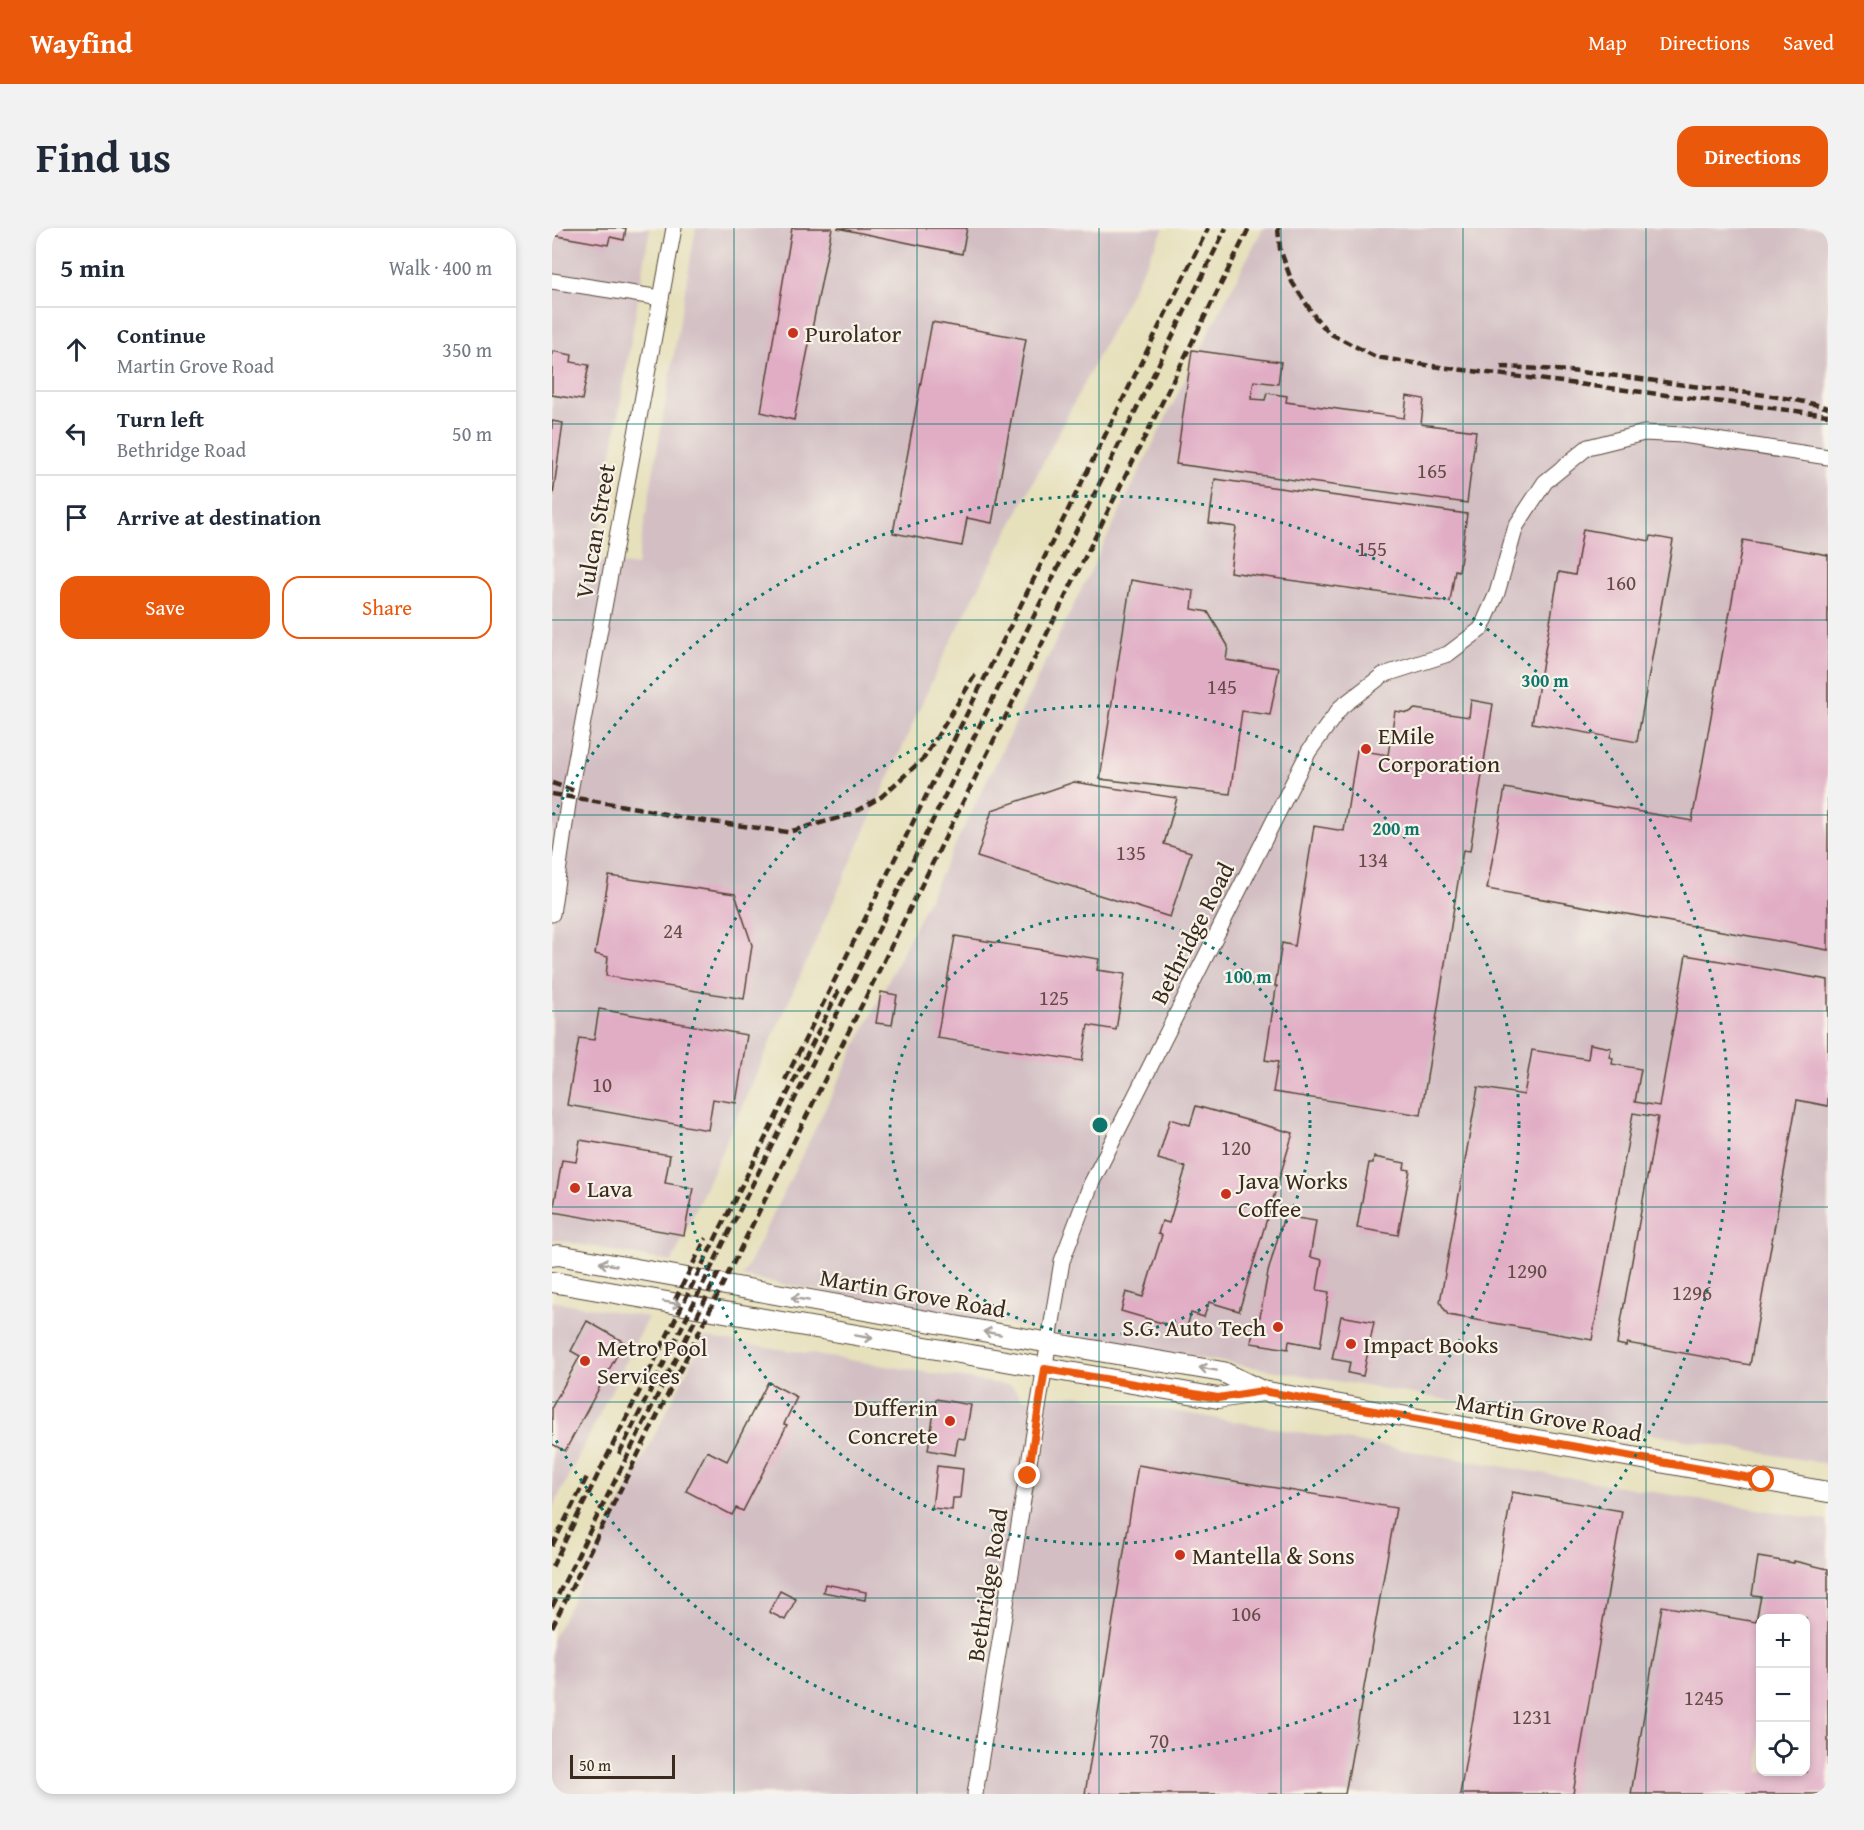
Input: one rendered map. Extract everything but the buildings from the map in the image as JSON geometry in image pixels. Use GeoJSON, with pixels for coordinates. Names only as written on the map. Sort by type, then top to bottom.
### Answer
{"type":"FeatureCollection","features":[{"type":"Feature","properties":{"kind":"main road","name":"Martin Grove Road"},"geometry":{"type":"LineString","coordinates":[[552,1256],[1223,1372],[1262,1391],[1828,1492]]}},
{"type":"Feature","properties":{"kind":"main road","name":"Martin Grove Road"},"geometry":{"type":"LineString","coordinates":[[552,1282],[1218,1398],[1262,1391]]}},
{"type":"Feature","properties":{"kind":"street","name":"Vulcan Street"},"geometry":{"type":"LineString","coordinates":[[552,914],[570,790],[674,228]]}},
{"type":"Feature","properties":{"kind":"street"},"geometry":{"type":"LineString","coordinates":[[552,281],[662,298]]}},
{"type":"Feature","properties":{"kind":"street","name":"Bethridge Road"},"geometry":{"type":"LineString","coordinates":[[975,1794],[1062,1260],[1091,1184],[1308,751],[1341,707],[1383,675],[1448,654],[1481,629],[1497,593],[1516,526],[1545,482],[1588,447],[1644,433],[1683,435],[1828,457]]}},
{"type":"Feature","properties":{"kind":"shaded area"},"geometry":{"type":"Polygon","coordinates":[[[552,228],[650,228],[594,561],[637,566],[696,228],[1164,228],[941,661],[672,1262],[552,1239],[552,228]]]}},
{"type":"Feature","properties":{"kind":"shaded area"},"geometry":{"type":"Polygon","coordinates":[[[1263,228],[1828,228],[1828,1464],[1110,1343],[742,1277],[1196,357],[1263,228]]]}},
{"type":"Feature","properties":{"kind":"shaded area"},"geometry":{"type":"Polygon","coordinates":[[[552,1301],[648,1317],[552,1510],[552,1301]]]}},
{"type":"Feature","properties":{"kind":"shaded area"},"geometry":{"type":"Polygon","coordinates":[[[704,1337],[1012,1386],[1022,1399],[1077,1395],[1828,1521],[1828,1794],[552,1794],[552,1640],[704,1337]]]}},
{"type":"Feature","properties":{"kind":"railway"},"geometry":{"type":"LineString","coordinates":[[785,1080],[1208,228]]}},
{"type":"Feature","properties":{"kind":"railway"},"geometry":{"type":"LineString","coordinates":[[619,1454],[1226,228]]}},
{"type":"Feature","properties":{"kind":"railway"},"geometry":{"type":"LineString","coordinates":[[552,1627],[1249,228]]}},
{"type":"Feature","properties":{"kind":"railway"},"geometry":{"type":"LineString","coordinates":[[1278,228],[1280,249],[1292,282],[1315,317],[1329,333],[1376,357],[1828,415]]}},
{"type":"Feature","properties":{"kind":"railway"},"geometry":{"type":"LineString","coordinates":[[1501,367],[1629,377],[1767,395],[1828,408]]}},
{"type":"Feature","properties":{"kind":"railway"},"geometry":{"type":"LineString","coordinates":[[552,794],[683,818],[788,832],[849,815],[881,797],[924,758],[975,675]]}},
{"type":"Feature","properties":{"kind":"railway"},"geometry":{"type":"LineString","coordinates":[[552,783],[575,791]]}},
{"type":"Feature","properties":{"kind":"railway"},"geometry":{"type":"LineString","coordinates":[[552,1567],[840,988]]}},
{"type":"Feature","properties":{"kind":"railway"},"geometry":{"type":"LineString","coordinates":[[675,1300],[706,1238]]}},
{"type":"Feature","properties":{"kind":"railway"},"geometry":{"type":"LineString","coordinates":[[552,1607],[719,1272]]}},
{"type":"Feature","properties":{"kind":"railway"},"geometry":{"type":"LineString","coordinates":[[552,1546],[587,1477]]}},
{"type":"Feature","properties":{"kind":"place","name":"Purolator"},"geometry":{"type":"Point","coordinates":[793,333]}},
{"type":"Feature","properties":{"kind":"place","name":"EMile Corporation"},"geometry":{"type":"Point","coordinates":[1366,749]}},
{"type":"Feature","properties":{"kind":"place","name":"Lava"},"geometry":{"type":"Point","coordinates":[575,1188]}},
{"type":"Feature","properties":{"kind":"place","name":"Java Works Coffee"},"geometry":{"type":"Point","coordinates":[1226,1194]}},
{"type":"Feature","properties":{"kind":"place","name":"S.G. Auto Tech"},"geometry":{"type":"Point","coordinates":[1278,1327]}},
{"type":"Feature","properties":{"kind":"place","name":"Impact Books"},"geometry":{"type":"Point","coordinates":[1351,1344]}},
{"type":"Feature","properties":{"kind":"place","name":"Metro Pool Services"},"geometry":{"type":"Point","coordinates":[585,1361]}},
{"type":"Feature","properties":{"kind":"place","name":"Dufferin Concrete"},"geometry":{"type":"Point","coordinates":[950,1421]}},
{"type":"Feature","properties":{"kind":"place","name":"Mantella & Sons"},"geometry":{"type":"Point","coordinates":[1180,1555]}},
{"type":"Feature","properties":{"kind":"route"},"geometry":{"type":"LineString","coordinates":[[1028,1476],[1045,1369],[1218,1398],[1262,1391],[1762,1480]]}}]}
